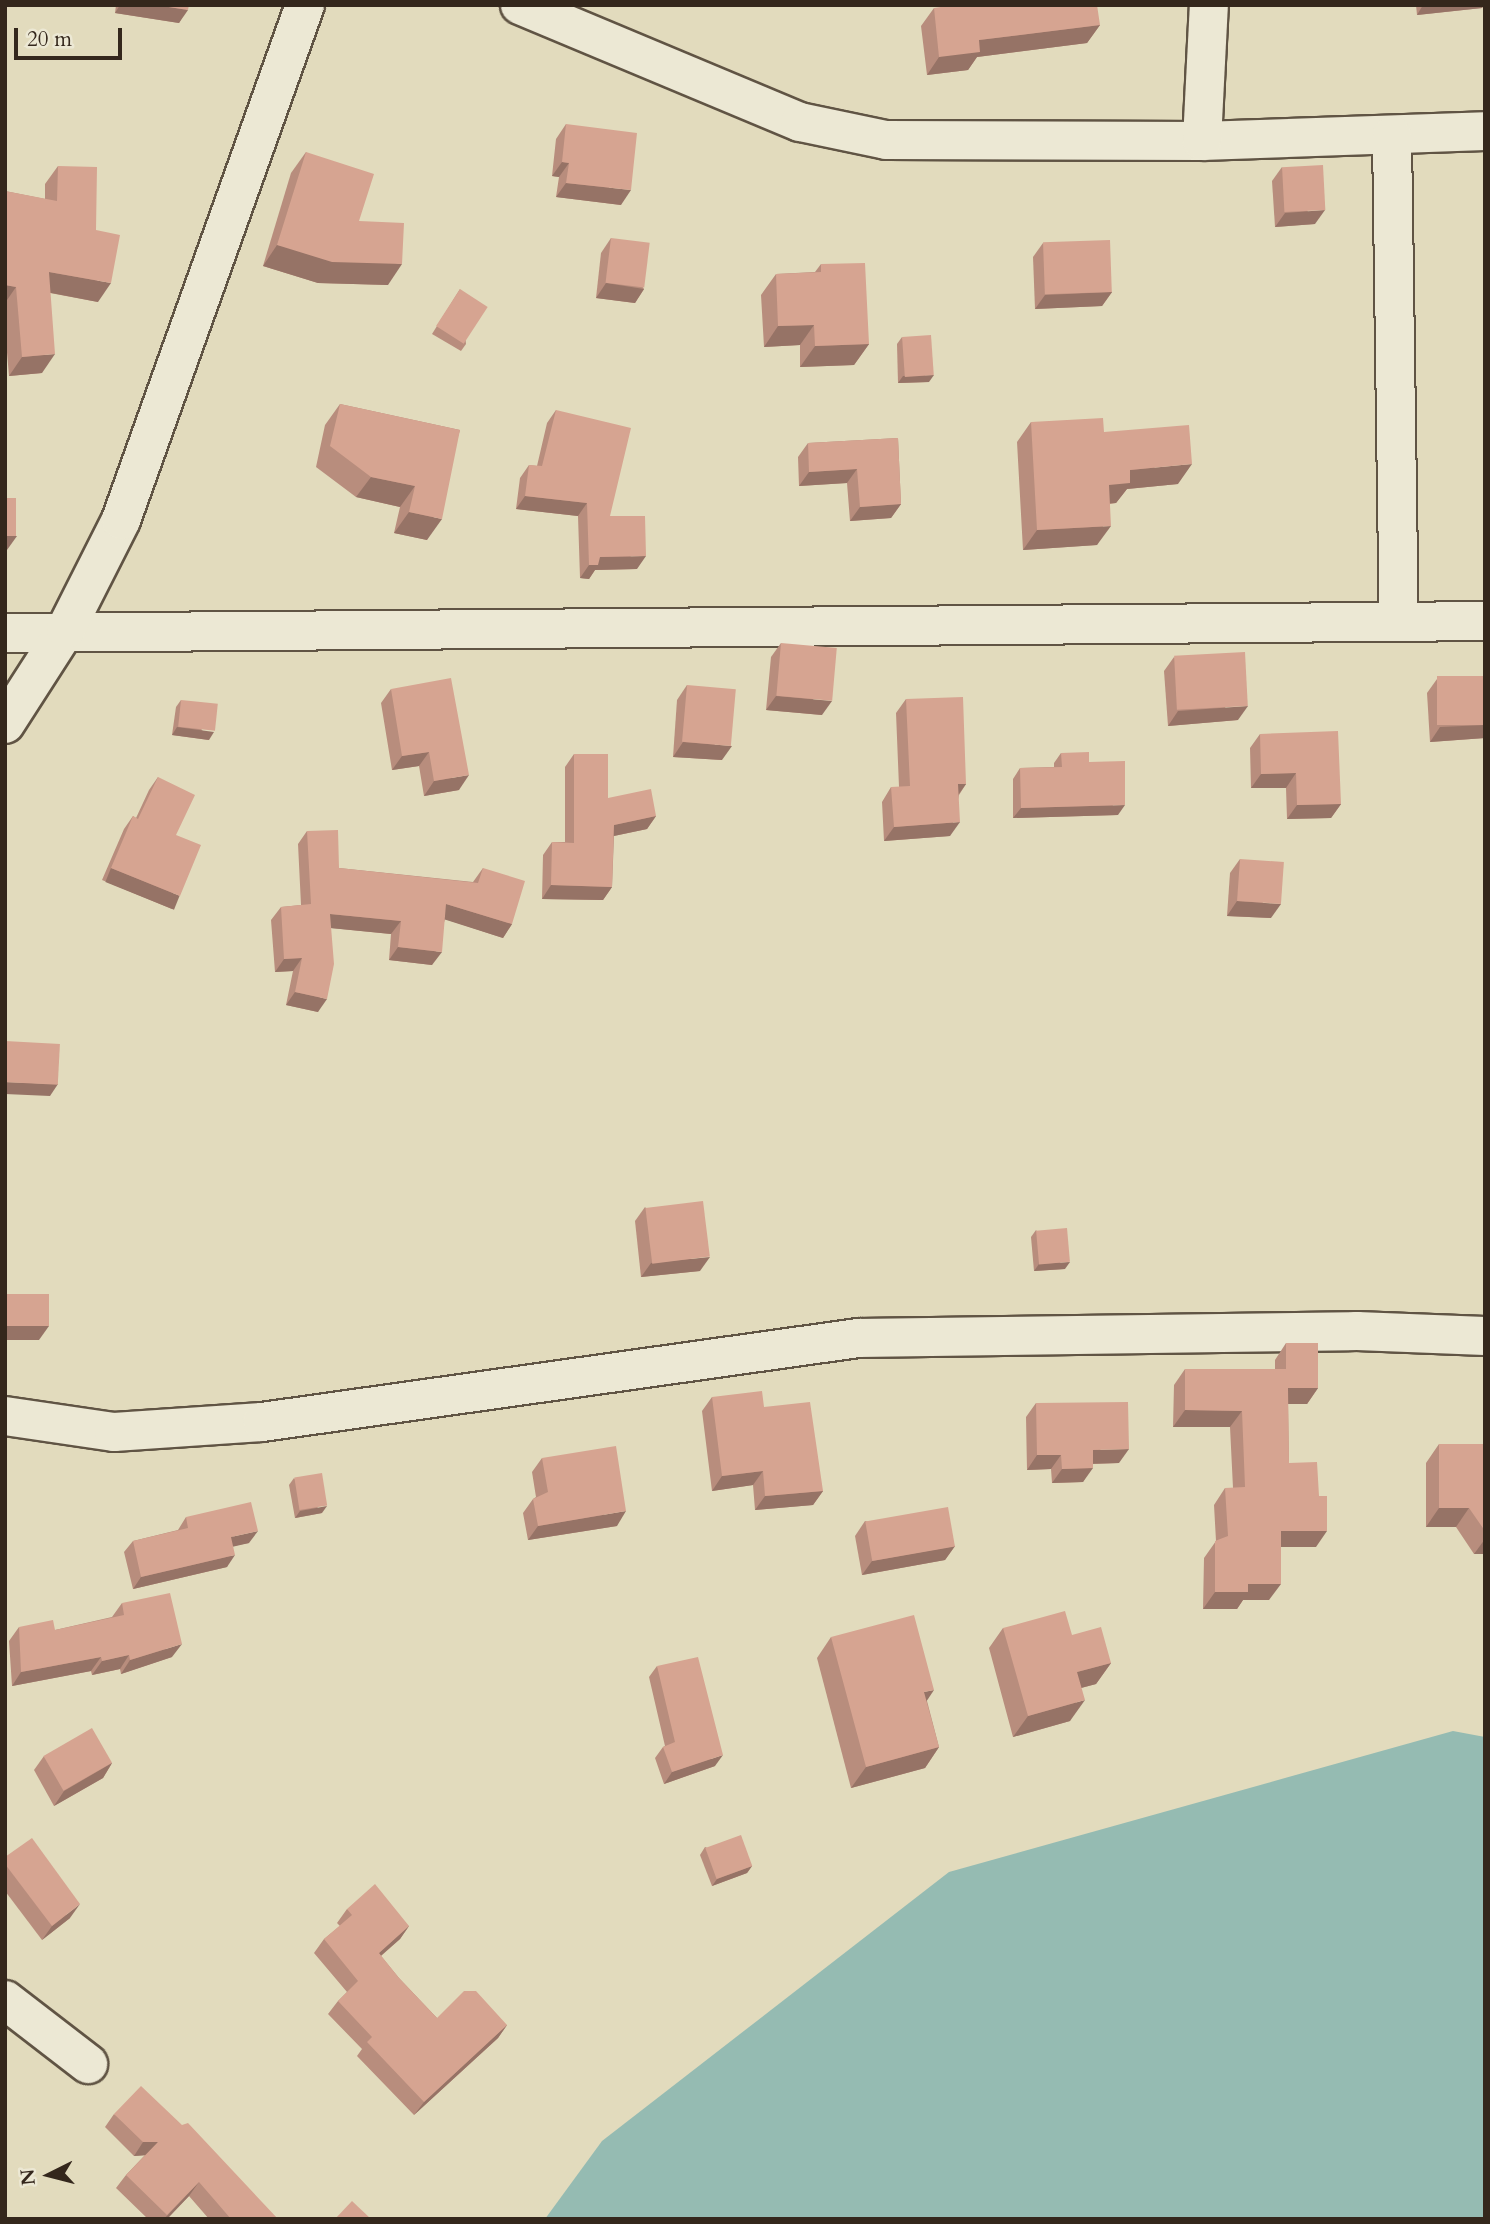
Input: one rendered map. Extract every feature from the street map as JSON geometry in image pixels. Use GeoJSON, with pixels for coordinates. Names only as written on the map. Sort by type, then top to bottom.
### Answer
{"type":"FeatureCollection","features":[{"type":"Feature","properties":{"kind":"street"},"geometry":{"type":"LineString","coordinates":[[5,724],[66,629],[121,520],[305,5]]}},
{"type":"Feature","properties":{"kind":"street"},"geometry":{"type":"LineString","coordinates":[[520,5],[800,122],[886,140],[1202,141],[1485,131]]}},
{"type":"Feature","properties":{"kind":"street"},"geometry":{"type":"LineString","coordinates":[[1202,141],[1209,5]]}},
{"type":"Feature","properties":{"kind":"street"},"geometry":{"type":"LineString","coordinates":[[1392,136],[1399,622]]}},
{"type":"Feature","properties":{"kind":"street"},"geometry":{"type":"LineString","coordinates":[[5,633],[66,629],[327,633],[1485,621]]}},
{"type":"Feature","properties":{"kind":"street"},"geometry":{"type":"LineString","coordinates":[[5,1416],[114,1432],[262,1422],[858,1338],[1357,1331],[1485,1336]]}},
{"type":"Feature","properties":{"kind":"street"},"geometry":{"type":"LineString","coordinates":[[5,2000],[88,2064]]}},
{"type":"Feature","properties":{"kind":"water"},"geometry":{"type":"Polygon","coordinates":[[[1453,1731],[1485,1737],[1485,2219],[545,2219],[602,2141],[949,1872],[1453,1731]]]}},
{"type":"Feature","properties":{"kind":"building"},"geometry":{"type":"Polygon","coordinates":[[[156,5],[189,5],[188,10],[156,5]]]}},
{"type":"Feature","properties":{"kind":"building"},"geometry":{"type":"Polygon","coordinates":[[[954,5],[1097,5],[1100,25],[979,40],[980,52],[939,57],[934,8],[954,5]]]}},
{"type":"Feature","properties":{"kind":"building"},"geometry":{"type":"Polygon","coordinates":[[[566,124],[637,133],[631,190],[566,183],[569,163],[562,162],[566,124]]]}},
{"type":"Feature","properties":{"kind":"building"},"geometry":{"type":"Polygon","coordinates":[[[306,152],[374,174],[359,221],[404,223],[402,264],[332,262],[277,245],[306,152]]]}},
{"type":"Feature","properties":{"kind":"building"},"geometry":{"type":"Polygon","coordinates":[[[1323,165],[1325,210],[1284,212],[1282,167],[1323,165]]]}},
{"type":"Feature","properties":{"kind":"building"},"geometry":{"type":"Polygon","coordinates":[[[58,166],[97,167],[96,230],[120,235],[111,283],[49,272],[55,354],[22,357],[16,287],[5,285],[5,191],[57,201],[58,166]]]}},
{"type":"Feature","properties":{"kind":"building"},"geometry":{"type":"Polygon","coordinates":[[[611,238],[650,243],[644,287],[606,283],[611,238]]]}},
{"type":"Feature","properties":{"kind":"building"},"geometry":{"type":"Polygon","coordinates":[[[1110,240],[1112,292],[1045,294],[1043,242],[1110,240]]]}},
{"type":"Feature","properties":{"kind":"building"},"geometry":{"type":"Polygon","coordinates":[[[865,263],[869,344],[815,346],[814,325],[778,326],[776,274],[821,272],[821,264],[865,263]]]}},
{"type":"Feature","properties":{"kind":"building"},"geometry":{"type":"Polygon","coordinates":[[[460,289],[488,307],[464,344],[436,326],[460,289]]]}},
{"type":"Feature","properties":{"kind":"building"},"geometry":{"type":"Polygon","coordinates":[[[931,335],[934,375],[905,377],[902,337],[931,335]]]}},
{"type":"Feature","properties":{"kind":"building"},"geometry":{"type":"Polygon","coordinates":[[[340,404],[460,430],[442,519],[409,512],[415,486],[371,477],[330,446],[340,404]]]}},
{"type":"Feature","properties":{"kind":"building"},"geometry":{"type":"Polygon","coordinates":[[[556,410],[631,428],[610,516],[645,516],[646,556],[600,557],[598,565],[589,565],[587,503],[525,496],[529,465],[542,466],[556,410]]]}},
{"type":"Feature","properties":{"kind":"building"},"geometry":{"type":"Polygon","coordinates":[[[1103,418],[1104,432],[1189,425],[1192,464],[1130,470],[1130,483],[1109,485],[1111,526],[1037,530],[1031,422],[1103,418]]]}},
{"type":"Feature","properties":{"kind":"building"},"geometry":{"type":"Polygon","coordinates":[[[898,438],[901,504],[860,507],[857,469],[809,472],[808,443],[898,438]]]}},
{"type":"Feature","properties":{"kind":"building"},"geometry":{"type":"Polygon","coordinates":[[[5,498],[16,498],[16,536],[5,536],[5,498]]]}},
{"type":"Feature","properties":{"kind":"building"},"geometry":{"type":"Polygon","coordinates":[[[781,643],[837,648],[832,701],[776,696],[781,643]]]}},
{"type":"Feature","properties":{"kind":"building"},"geometry":{"type":"Polygon","coordinates":[[[1245,652],[1248,706],[1177,710],[1174,656],[1245,652]]]}},
{"type":"Feature","properties":{"kind":"building"},"geometry":{"type":"Polygon","coordinates":[[[1437,676],[1485,676],[1485,725],[1437,725],[1437,676]]]}},
{"type":"Feature","properties":{"kind":"building"},"geometry":{"type":"Polygon","coordinates":[[[451,678],[469,775],[434,781],[429,752],[402,756],[391,689],[451,678]]]}},
{"type":"Feature","properties":{"kind":"building"},"geometry":{"type":"Polygon","coordinates":[[[687,685],[736,689],[731,746],[682,742],[687,685]]]}},
{"type":"Feature","properties":{"kind":"building"},"geometry":{"type":"Polygon","coordinates":[[[963,697],[966,784],[958,784],[960,822],[894,827],[891,787],[910,786],[906,699],[963,697]]]}},
{"type":"Feature","properties":{"kind":"building"},"geometry":{"type":"Polygon","coordinates":[[[181,700],[218,704],[215,731],[178,727],[181,700]]]}},
{"type":"Feature","properties":{"kind":"building"},"geometry":{"type":"Polygon","coordinates":[[[1338,731],[1341,804],[1297,805],[1296,773],[1261,774],[1260,734],[1338,731]]]}},
{"type":"Feature","properties":{"kind":"building"},"geometry":{"type":"Polygon","coordinates":[[[1089,752],[1089,762],[1125,761],[1125,805],[1021,808],[1020,768],[1062,767],[1061,753],[1089,752]]]}},
{"type":"Feature","properties":{"kind":"building"},"geometry":{"type":"Polygon","coordinates":[[[574,754],[608,754],[608,798],[651,789],[656,816],[614,825],[612,887],[551,885],[552,842],[574,843],[574,754]]]}},
{"type":"Feature","properties":{"kind":"building"},"geometry":{"type":"Polygon","coordinates":[[[158,777],[195,795],[176,835],[201,845],[180,896],[111,868],[133,816],[138,819],[158,777]]]}},
{"type":"Feature","properties":{"kind":"building"},"geometry":{"type":"Polygon","coordinates":[[[338,830],[339,868],[478,883],[483,868],[525,881],[512,924],[446,904],[442,952],[398,947],[401,921],[330,914],[334,964],[327,999],[295,992],[302,958],[284,959],[281,907],[311,904],[307,831],[338,830]]]}},
{"type":"Feature","properties":{"kind":"building"},"geometry":{"type":"Polygon","coordinates":[[[1240,859],[1284,862],[1281,904],[1237,901],[1240,859]]]}},
{"type":"Feature","properties":{"kind":"building"},"geometry":{"type":"Polygon","coordinates":[[[5,1041],[60,1044],[58,1085],[5,1082],[5,1041]]]}},
{"type":"Feature","properties":{"kind":"building"},"geometry":{"type":"Polygon","coordinates":[[[703,1201],[710,1257],[652,1264],[645,1208],[703,1201]]]}},
{"type":"Feature","properties":{"kind":"building"},"geometry":{"type":"Polygon","coordinates":[[[1067,1228],[1070,1262],[1039,1265],[1036,1231],[1067,1228]]]}},
{"type":"Feature","properties":{"kind":"building"},"geometry":{"type":"Polygon","coordinates":[[[5,1294],[49,1294],[49,1326],[5,1326],[5,1294]]]}},
{"type":"Feature","properties":{"kind":"building"},"geometry":{"type":"Polygon","coordinates":[[[1286,1343],[1318,1343],[1318,1388],[1288,1388],[1289,1463],[1317,1462],[1319,1496],[1327,1496],[1327,1531],[1281,1531],[1281,1584],[1248,1584],[1248,1592],[1215,1592],[1215,1541],[1228,1536],[1225,1488],[1245,1487],[1242,1411],[1185,1410],[1185,1369],[1286,1369],[1286,1343]]]}},
{"type":"Feature","properties":{"kind":"building"},"geometry":{"type":"Polygon","coordinates":[[[762,1391],[764,1407],[810,1402],[823,1491],[765,1496],[763,1471],[722,1476],[712,1397],[762,1391]]]}},
{"type":"Feature","properties":{"kind":"building"},"geometry":{"type":"Polygon","coordinates":[[[1128,1402],[1129,1449],[1093,1450],[1093,1468],[1062,1469],[1061,1455],[1037,1455],[1036,1403],[1128,1402]]]}},
{"type":"Feature","properties":{"kind":"building"},"geometry":{"type":"Polygon","coordinates":[[[1439,1444],[1485,1444],[1485,1531],[1469,1508],[1439,1508],[1439,1444]]]}},
{"type":"Feature","properties":{"kind":"building"},"geometry":{"type":"Polygon","coordinates":[[[616,1446],[626,1511],[538,1526],[533,1499],[548,1492],[542,1458],[616,1446]]]}},
{"type":"Feature","properties":{"kind":"building"},"geometry":{"type":"Polygon","coordinates":[[[322,1473],[327,1506],[300,1510],[294,1477],[322,1473]]]}},
{"type":"Feature","properties":{"kind":"building"},"geometry":{"type":"Polygon","coordinates":[[[251,1502],[258,1531],[231,1537],[235,1555],[141,1577],[133,1541],[188,1528],[186,1517],[251,1502]]]}},
{"type":"Feature","properties":{"kind":"building"},"geometry":{"type":"Polygon","coordinates":[[[948,1507],[955,1546],[872,1561],[865,1522],[948,1507]]]}},
{"type":"Feature","properties":{"kind":"building"},"geometry":{"type":"Polygon","coordinates":[[[170,1593],[182,1644],[130,1660],[129,1655],[102,1661],[101,1657],[21,1672],[19,1627],[53,1620],[55,1630],[124,1615],[122,1603],[170,1593]]]}},
{"type":"Feature","properties":{"kind":"building"},"geometry":{"type":"Polygon","coordinates":[[[1065,1611],[1072,1635],[1101,1627],[1111,1663],[1077,1672],[1085,1700],[1028,1716],[1003,1628],[1065,1611]]]}},
{"type":"Feature","properties":{"kind":"building"},"geometry":{"type":"Polygon","coordinates":[[[914,1615],[934,1690],[924,1692],[939,1747],[866,1767],[831,1637],[914,1615]]]}},
{"type":"Feature","properties":{"kind":"building"},"geometry":{"type":"Polygon","coordinates":[[[698,1657],[723,1755],[672,1772],[663,1747],[675,1742],[657,1666],[698,1657]]]}},
{"type":"Feature","properties":{"kind":"building"},"geometry":{"type":"Polygon","coordinates":[[[92,1728],[112,1763],[64,1791],[44,1756],[92,1728]]]}},
{"type":"Feature","properties":{"kind":"building"},"geometry":{"type":"Polygon","coordinates":[[[741,1835],[752,1866],[717,1879],[705,1848],[741,1835]]]}},
{"type":"Feature","properties":{"kind":"building"},"geometry":{"type":"Polygon","coordinates":[[[32,1838],[80,1904],[52,1926],[5,1864],[5,1857],[32,1838]]]}},
{"type":"Feature","properties":{"kind":"building"},"geometry":{"type":"Polygon","coordinates":[[[375,1884],[409,1926],[379,1953],[399,1978],[437,2018],[464,1991],[476,1991],[507,2025],[424,2102],[367,2042],[372,2037],[338,2001],[358,1981],[324,1939],[352,1915],[347,1909],[375,1884]]]}},
{"type":"Feature","properties":{"kind":"building"},"geometry":{"type":"Polygon","coordinates":[[[141,2086],[182,2125],[188,2123],[278,2219],[231,2219],[199,2182],[167,2215],[126,2175],[158,2142],[143,2142],[114,2114],[141,2086]]]}},
{"type":"Feature","properties":{"kind":"building"},"geometry":{"type":"Polygon","coordinates":[[[352,2201],[371,2219],[335,2219],[352,2201]]]}}]}
